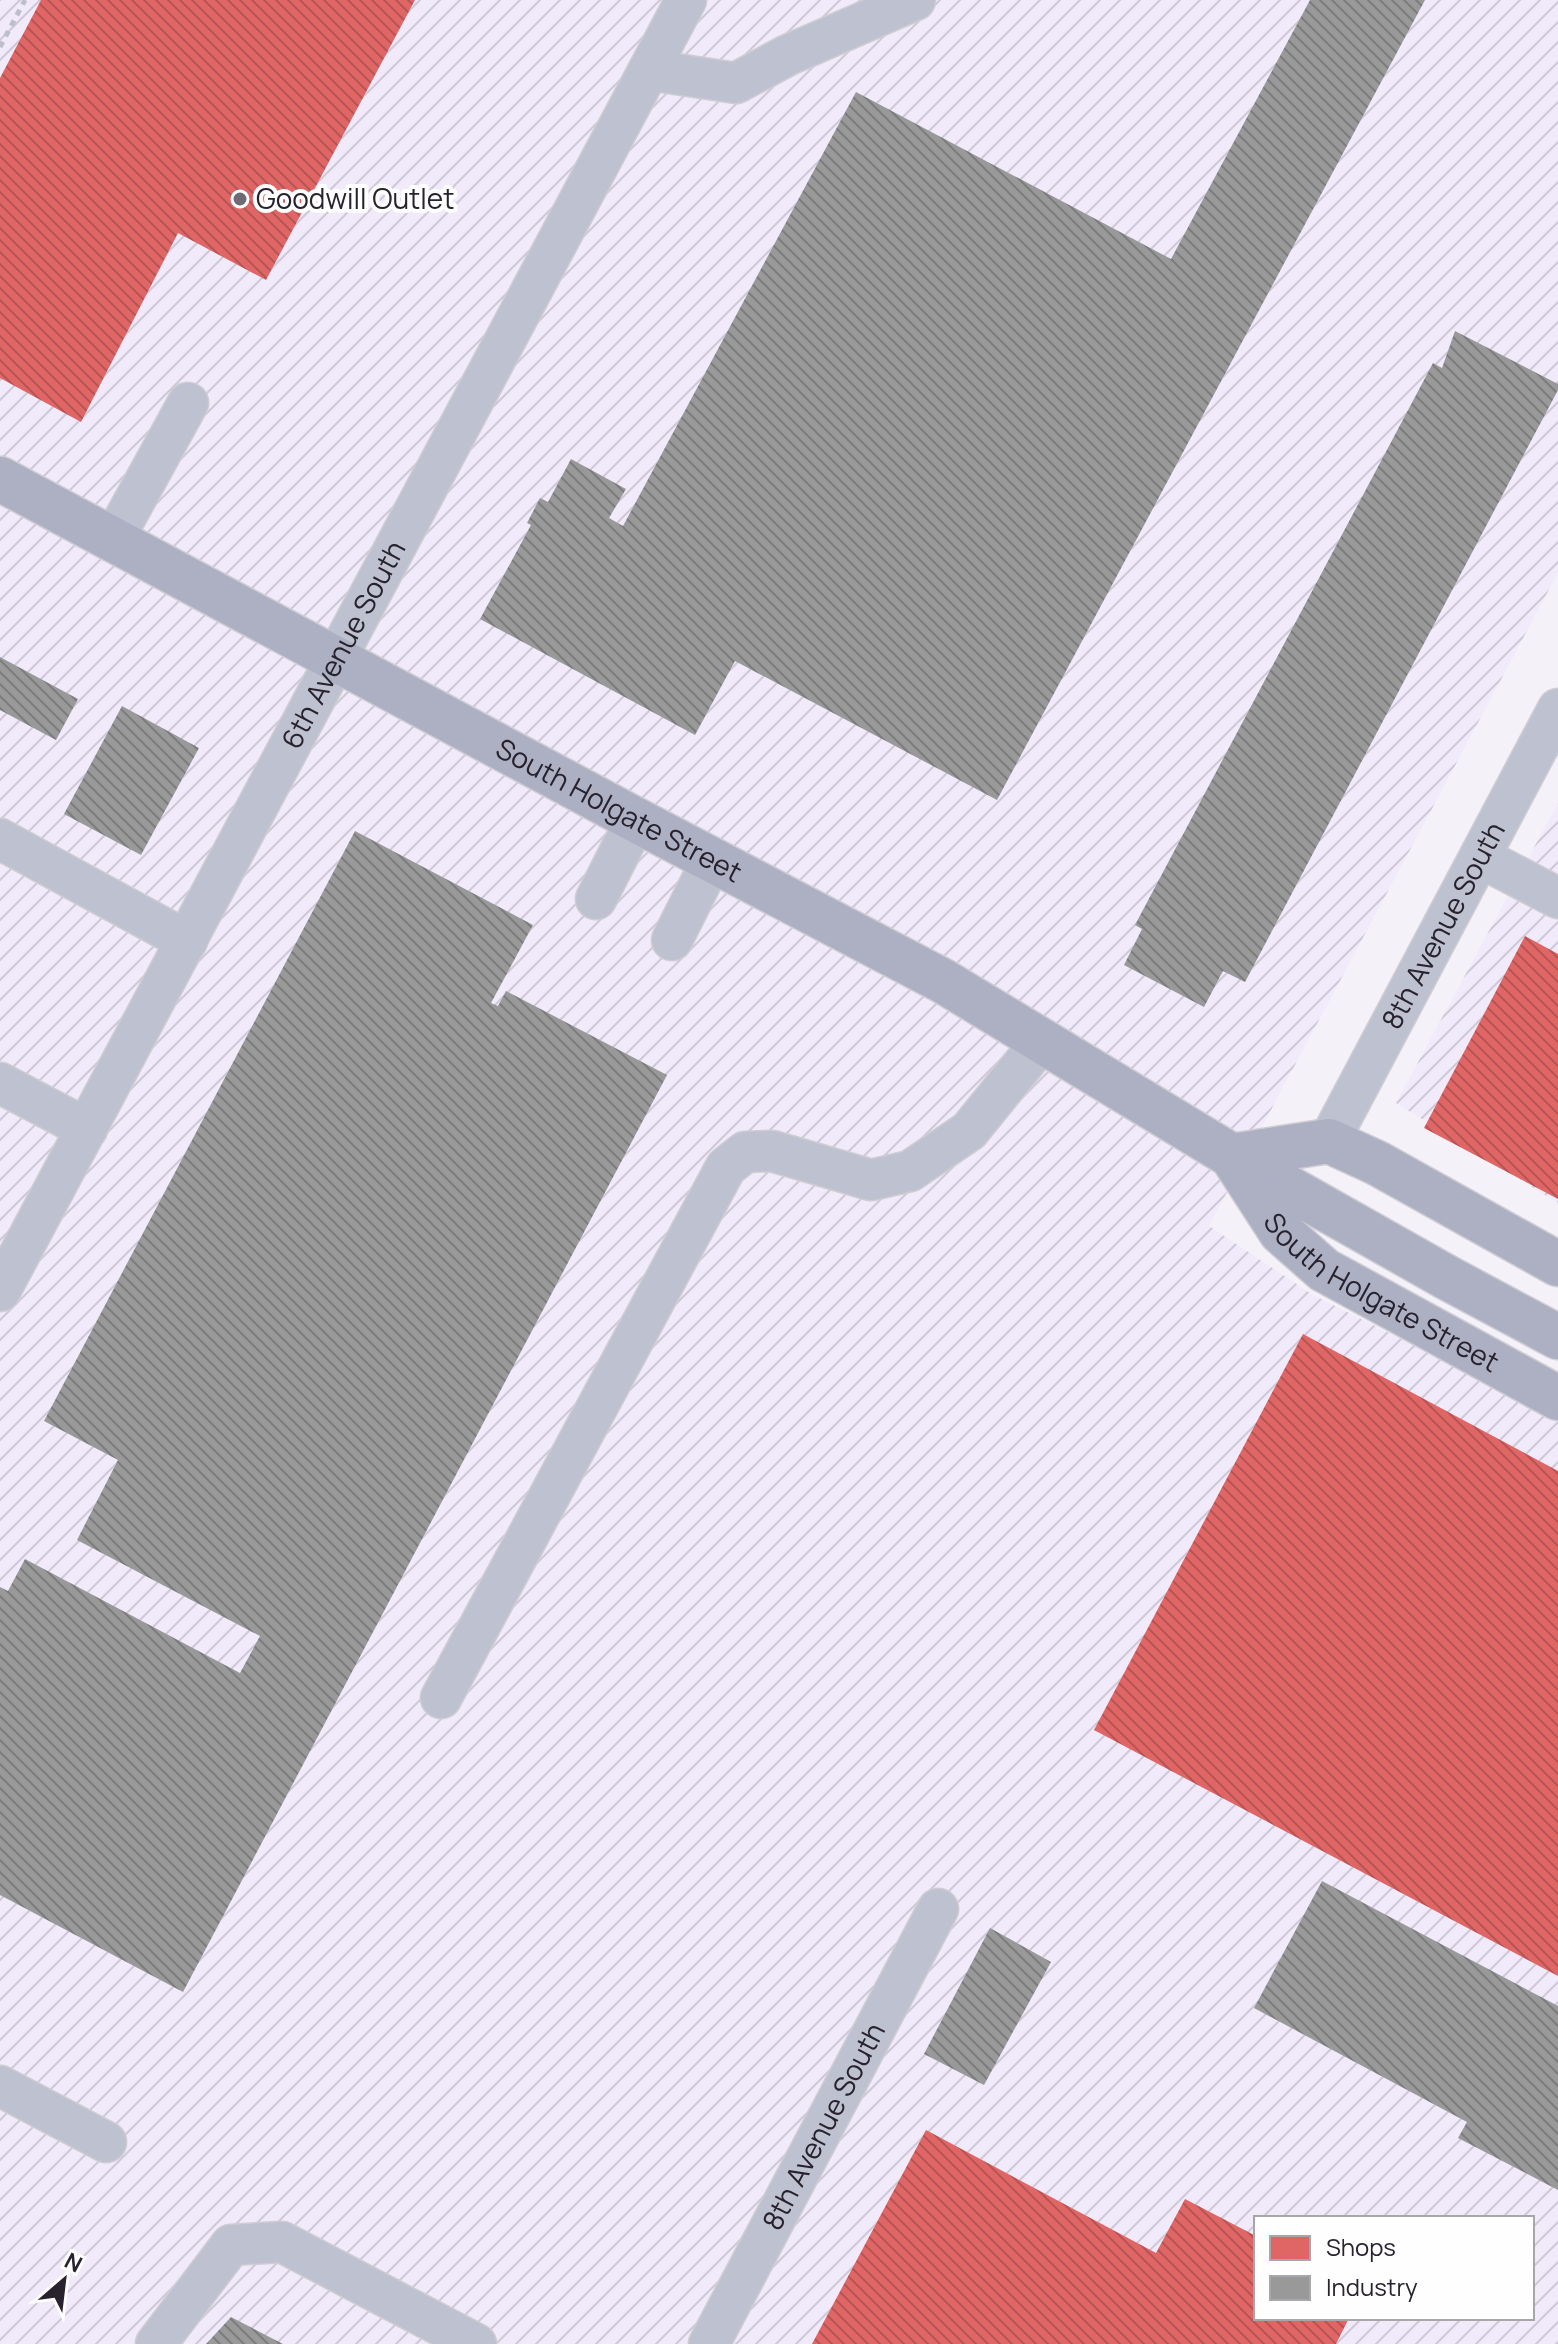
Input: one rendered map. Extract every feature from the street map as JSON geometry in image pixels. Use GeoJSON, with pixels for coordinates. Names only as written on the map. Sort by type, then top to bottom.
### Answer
{"type":"FeatureCollection","features":[{"type":"Feature","properties":{"kind":"main road","name":"South Holgate Street"},"geometry":{"type":"LineString","coordinates":[[2,486],[113,540],[943,981],[1232,1156],[1558,1337]]}},
{"type":"Feature","properties":{"kind":"main road"},"geometry":{"type":"LineString","coordinates":[[1232,1156],[1329,1141],[1377,1163],[1558,1264]]}},
{"type":"Feature","properties":{"kind":"main road","name":"South Holgate Street"},"geometry":{"type":"LineString","coordinates":[[1232,1156],[1281,1232],[1324,1270],[1558,1398]]}},
{"type":"Feature","properties":{"kind":"street","name":"6th Avenue South"},"geometry":{"type":"LineString","coordinates":[[0,1291],[686,0]]}},
{"type":"Feature","properties":{"kind":"street"},"geometry":{"type":"LineString","coordinates":[[649,70],[736,83],[788,55],[915,0]]}},
{"type":"Feature","properties":{"kind":"street"},"geometry":{"type":"LineString","coordinates":[[113,540],[188,403]]}},
{"type":"Feature","properties":{"kind":"street","name":"8th Avenue South"},"geometry":{"type":"LineString","coordinates":[[1329,1141],[1558,709]]}},
{"type":"Feature","properties":{"kind":"street"},"geometry":{"type":"LineString","coordinates":[[596,899],[636,820]]}},
{"type":"Feature","properties":{"kind":"street"},"geometry":{"type":"LineString","coordinates":[[0,839],[187,941]]}},
{"type":"Feature","properties":{"kind":"street"},"geometry":{"type":"LineString","coordinates":[[1480,857],[1558,898]]}},
{"type":"Feature","properties":{"kind":"street"},"geometry":{"type":"LineString","coordinates":[[672,940],[712,860]]}},
{"type":"Feature","properties":{"kind":"street"},"geometry":{"type":"LineString","coordinates":[[441,1698],[726,1167],[745,1152],[772,1151],[871,1180],[910,1171],[969,1131],[1042,1041]]}},
{"type":"Feature","properties":{"kind":"street"},"geometry":{"type":"LineString","coordinates":[[0,1083],[87,1129]]}},
{"type":"Feature","properties":{"kind":"street","name":"8th Avenue South"},"geometry":{"type":"LineString","coordinates":[[709,2344],[938,1909]]}},
{"type":"Feature","properties":{"kind":"street"},"geometry":{"type":"LineString","coordinates":[[0,2086],[106,2142]]}},
{"type":"Feature","properties":{"kind":"street"},"geometry":{"type":"LineString","coordinates":[[156,2344],[231,2245],[282,2242],[476,2344]]}},
{"type":"Feature","properties":{"kind":"path"},"geometry":{"type":"LineString","coordinates":[[0,47],[25,0]]}},
{"type":"Feature","properties":{"kind":"shaded area"},"geometry":{"type":"Polygon","coordinates":[[[0,0],[1558,0],[1558,573],[1209,1226],[1313,1295],[1558,1417],[1558,2344],[0,2344],[0,0]]]}},
{"type":"Feature","properties":{"kind":"shaded area"},"geometry":{"type":"Polygon","coordinates":[[[1558,803],[1558,1203],[1396,1103],[1558,803]]]}},
{"type":"Feature","properties":{"kind":"building: Shops"},"geometry":{"type":"Polygon","coordinates":[[[41,0],[415,0],[266,280],[178,233],[81,422],[0,378],[0,78],[41,0]]]}},
{"type":"Feature","properties":{"kind":"building: Shops"},"geometry":{"type":"Polygon","coordinates":[[[1525,936],[1558,954],[1558,1199],[1424,1128],[1525,936]]]}},
{"type":"Feature","properties":{"kind":"building: Shops"},"geometry":{"type":"Polygon","coordinates":[[[1303,1334],[1558,1471],[1558,1976],[1094,1730],[1303,1334]]]}},
{"type":"Feature","properties":{"kind":"building: Shops"},"geometry":{"type":"Polygon","coordinates":[[[926,2130],[1156,2253],[1185,2199],[1254,2235],[1254,2320],[1348,2320],[1336,2344],[812,2344],[926,2130]]]}},
{"type":"Feature","properties":{"kind":"building: Industry"},"geometry":{"type":"Polygon","coordinates":[[[1310,0],[1425,0],[997,800],[735,661],[695,735],[480,619],[531,525],[527,523],[540,498],[548,502],[571,459],[626,489],[609,518],[623,526],[856,92],[1171,259],[1310,0]]]}},
{"type":"Feature","properties":{"kind":"building: Industry"},"geometry":{"type":"Polygon","coordinates":[[[1455,331],[1558,384],[1558,390],[1245,982],[1223,971],[1204,1007],[1124,965],[1142,929],[1135,925],[1433,363],[1442,368],[1455,331]]]}},
{"type":"Feature","properties":{"kind":"building: Industry"},"geometry":{"type":"Polygon","coordinates":[[[0,657],[78,699],[56,740],[0,710],[0,657]]]}},
{"type":"Feature","properties":{"kind":"building: Industry"},"geometry":{"type":"Polygon","coordinates":[[[122,706],[199,748],[141,855],[64,814],[122,706]]]}},
{"type":"Feature","properties":{"kind":"building: Industry"},"geometry":{"type":"Polygon","coordinates":[[[355,831],[533,925],[491,1003],[498,1006],[506,991],[667,1075],[183,1992],[0,1895],[0,1587],[8,1591],[25,1559],[240,1673],[260,1636],[77,1540],[118,1460],[44,1421],[355,831]]]}},
{"type":"Feature","properties":{"kind":"building: Industry"},"geometry":{"type":"Polygon","coordinates":[[[1322,1881],[1558,2006],[1558,2190],[1458,2138],[1467,2122],[1254,2008],[1322,1881]]]}},
{"type":"Feature","properties":{"kind":"building: Industry"},"geometry":{"type":"Polygon","coordinates":[[[990,1928],[1051,1962],[984,2085],[924,2054],[990,1928]]]}},
{"type":"Feature","properties":{"kind":"building: Industry"},"geometry":{"type":"Polygon","coordinates":[[[231,2317],[283,2344],[206,2344],[231,2317]]]}},
{"type":"Feature","properties":{"kind":"place","name":"Goodwill Outlet"},"geometry":{"type":"Point","coordinates":[240,199]}}]}
